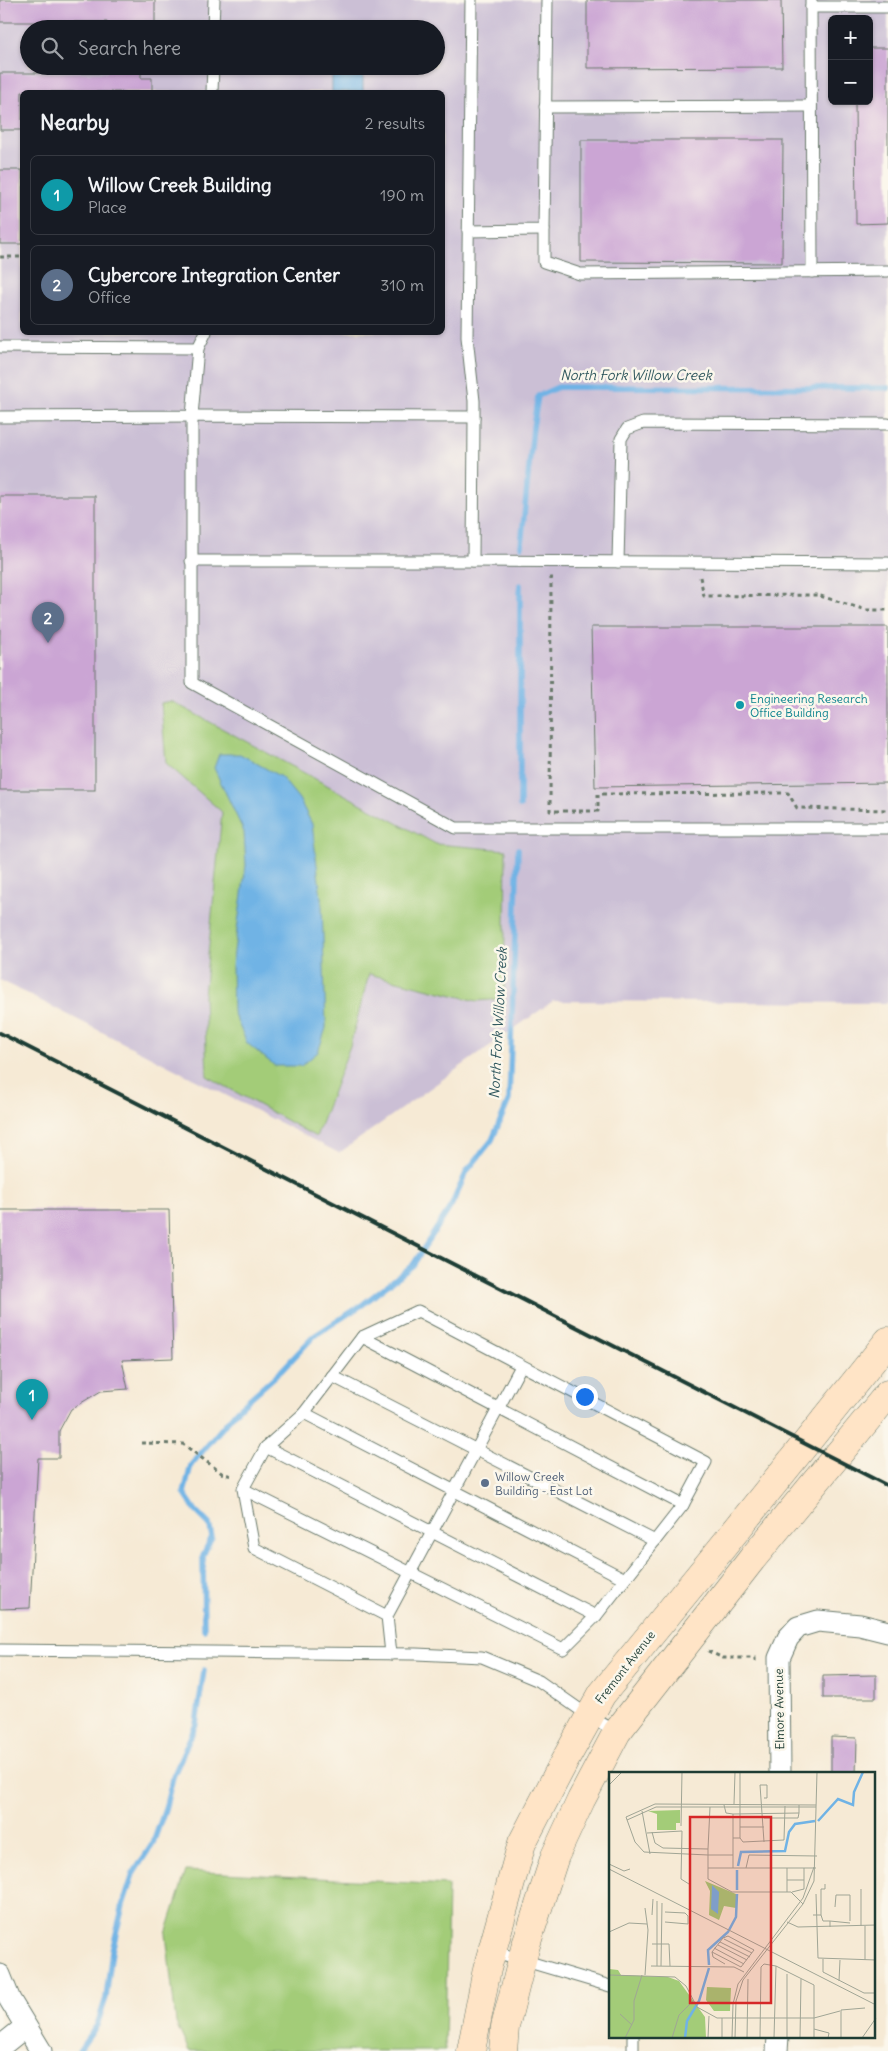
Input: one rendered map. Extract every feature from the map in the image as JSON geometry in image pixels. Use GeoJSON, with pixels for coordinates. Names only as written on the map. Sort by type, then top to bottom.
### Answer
{"type":"FeatureCollection","features":[{"type":"Feature","properties":{"kind":"street","name":"Fremont Avenue"},"geometry":{"type":"LineString","coordinates":[[471,2051],[487,1969],[522,1843],[589,1716],[602,1694],[722,1549],[888,1341]]}},
{"type":"Feature","properties":{"kind":"street"},"geometry":{"type":"LineString","coordinates":[[503,2051],[505,2027],[522,1959],[555,1856],[581,1800],[617,1732],[752,1559],[888,1394]]}},
{"type":"Feature","properties":{"kind":"street","name":"Elmore Avenue"},"geometry":{"type":"LineString","coordinates":[[780,1772],[779,1658],[788,1638],[798,1627],[818,1621],[860,1625],[888,1632]]}},
{"type":"Feature","properties":{"kind":"street"},"geometry":{"type":"LineString","coordinates":[[0,1975],[10,2000],[41,2051]]}},
{"type":"Feature","properties":{"kind":"street"},"geometry":{"type":"LineString","coordinates":[[0,2047],[25,2027]]}},
{"type":"Feature","properties":{"kind":"street"},"geometry":{"type":"LineString","coordinates":[[778,2038],[778,2051]]}},
{"type":"Feature","properties":{"kind":"lane"},"geometry":{"type":"LineString","coordinates":[[213,20],[214,0]]}},
{"type":"Feature","properties":{"kind":"lane"},"geometry":{"type":"LineString","coordinates":[[471,0],[468,337],[474,400],[473,561]]}},
{"type":"Feature","properties":{"kind":"lane"},"geometry":{"type":"LineString","coordinates":[[547,0],[544,262],[580,274],[888,271]]}},
{"type":"Feature","properties":{"kind":"lane"},"geometry":{"type":"LineString","coordinates":[[812,272],[810,4],[888,7]]}},
{"type":"Feature","properties":{"kind":"lane"},"geometry":{"type":"LineString","coordinates":[[212,75],[212,90]]}},
{"type":"Feature","properties":{"kind":"lane"},"geometry":{"type":"LineString","coordinates":[[545,107],[811,106]]}},
{"type":"Feature","properties":{"kind":"lane"},"geometry":{"type":"LineString","coordinates":[[468,231],[544,230]]}},
{"type":"Feature","properties":{"kind":"lane"},"geometry":{"type":"LineString","coordinates":[[204,335],[198,348],[192,416],[192,683],[456,828],[888,828]]}},
{"type":"Feature","properties":{"kind":"lane"},"geometry":{"type":"LineString","coordinates":[[0,347],[198,348]]}},
{"type":"Feature","properties":{"kind":"lane"},"geometry":{"type":"LineString","coordinates":[[0,417],[474,417]]}},
{"type":"Feature","properties":{"kind":"lane"},"geometry":{"type":"LineString","coordinates":[[618,562],[621,439],[627,429],[643,423],[888,424]]}},
{"type":"Feature","properties":{"kind":"lane"},"geometry":{"type":"LineString","coordinates":[[191,561],[888,563]]}},
{"type":"Feature","properties":{"kind":"lane"},"geometry":{"type":"LineString","coordinates":[[243,1489],[563,1649],[596,1616],[683,1505],[706,1462],[418,1311],[362,1337],[304,1413],[266,1448],[243,1489],[254,1548],[387,1616]]}},
{"type":"Feature","properties":{"kind":"lane"},"geometry":{"type":"LineString","coordinates":[[362,1337],[683,1505]]}},
{"type":"Feature","properties":{"kind":"lane"},"geometry":{"type":"LineString","coordinates":[[391,1654],[387,1616],[521,1366]]}},
{"type":"Feature","properties":{"kind":"lane"},"geometry":{"type":"LineString","coordinates":[[332,1376],[655,1541]]}},
{"type":"Feature","properties":{"kind":"lane"},"geometry":{"type":"LineString","coordinates":[[304,1413],[626,1579]]}},
{"type":"Feature","properties":{"kind":"lane"},"geometry":{"type":"LineString","coordinates":[[266,1448],[596,1616]]}},
{"type":"Feature","properties":{"kind":"lane"},"geometry":{"type":"LineString","coordinates":[[0,1650],[391,1654],[482,1657],[538,1681],[589,1716],[617,1732]]}},
{"type":"Feature","properties":{"kind":"lane"},"geometry":{"type":"LineString","coordinates":[[492,1951],[609,1986]]}},
{"type":"Feature","properties":{"kind":"lane"},"geometry":{"type":"LineString","coordinates":[[633,2038],[633,2051]]}},
{"type":"Feature","properties":{"kind":"path"},"geometry":{"type":"LineString","coordinates":[[0,256],[20,257]]}},
{"type":"Feature","properties":{"kind":"path"},"geometry":{"type":"LineString","coordinates":[[561,578],[551,578],[550,810],[598,810],[598,794],[788,793],[797,808],[888,810]]}},
{"type":"Feature","properties":{"kind":"path"},"geometry":{"type":"LineString","coordinates":[[691,578],[701,578],[704,596],[818,595],[866,610],[888,610]]}},
{"type":"Feature","properties":{"kind":"path"},"geometry":{"type":"LineString","coordinates":[[141,1443],[180,1443],[222,1474],[236,1476]]}},
{"type":"Feature","properties":{"kind":"path"},"geometry":{"type":"LineString","coordinates":[[704,1647],[717,1656],[755,1658],[755,1662]]}},
{"type":"Feature","properties":{"kind":"shaded area"},"geometry":{"type":"Polygon","coordinates":[[[0,0],[888,0],[888,1003],[553,1001],[339,1153],[0,980],[0,0]]]}},
{"type":"Feature","properties":{"kind":"green space"},"geometry":{"type":"Polygon","coordinates":[[[171,701],[436,844],[506,850],[504,999],[477,1001],[369,974],[350,1046],[316,1137],[207,1076],[204,996],[222,812],[166,763],[161,703],[171,701]]]}},
{"type":"Feature","properties":{"kind":"green space"},"geometry":{"type":"Polygon","coordinates":[[[186,1871],[448,1885],[445,2051],[189,2051],[176,2023],[166,1934],[186,1871]]]}},
{"type":"Feature","properties":{"kind":"water"},"geometry":{"type":"Polygon","coordinates":[[[332,75],[363,75],[363,90],[332,90],[332,75]]]}},
{"type":"Feature","properties":{"kind":"water"},"geometry":{"type":"Polygon","coordinates":[[[219,754],[240,754],[281,777],[299,799],[312,824],[322,906],[326,1028],[318,1052],[301,1066],[275,1066],[247,1043],[233,1012],[232,966],[246,865],[244,832],[214,768],[219,754]]]}},
{"type":"Feature","properties":{"kind":"building"},"geometry":{"type":"Polygon","coordinates":[[[0,0],[155,0],[155,20],[20,20],[20,22],[0,22],[0,0]]]}},
{"type":"Feature","properties":{"kind":"building"},"geometry":{"type":"Polygon","coordinates":[[[587,0],[781,0],[782,67],[587,68],[587,0]]]}},
{"type":"Feature","properties":{"kind":"building"},"geometry":{"type":"Polygon","coordinates":[[[873,48],[888,48],[888,223],[856,224],[855,105],[873,105],[873,48]]]}},
{"type":"Feature","properties":{"kind":"building"},"geometry":{"type":"Polygon","coordinates":[[[0,73],[20,73],[20,75],[141,75],[141,78],[152,78],[152,90],[20,90],[20,130],[0,130],[0,73]]]}},
{"type":"Feature","properties":{"kind":"building"},"geometry":{"type":"Polygon","coordinates":[[[581,140],[783,140],[782,263],[581,262],[581,140]]]}},
{"type":"Feature","properties":{"kind":"building"},"geometry":{"type":"Polygon","coordinates":[[[0,170],[20,170],[20,244],[0,244],[0,170]]]}},
{"type":"Feature","properties":{"kind":"building"},"geometry":{"type":"Polygon","coordinates":[[[0,496],[95,496],[95,790],[0,790],[0,496]]]}},
{"type":"Feature","properties":{"kind":"building","name":"Engineering Research Office Building"},"geometry":{"type":"Polygon","coordinates":[[[591,627],[888,627],[888,783],[595,787],[591,627]]]}},
{"type":"Feature","properties":{"kind":"building"},"geometry":{"type":"Polygon","coordinates":[[[0,1210],[169,1210],[173,1358],[122,1360],[128,1389],[101,1391],[71,1409],[59,1431],[59,1458],[38,1458],[30,1608],[0,1609],[0,1210]]]}},
{"type":"Feature","properties":{"kind":"building"},"geometry":{"type":"Polygon","coordinates":[[[876,1675],[876,1698],[823,1698],[823,1676],[876,1675]]]}},
{"type":"Feature","properties":{"kind":"building"},"geometry":{"type":"Polygon","coordinates":[[[831,1737],[857,1738],[856,1772],[831,1772],[831,1737]]]}},
{"type":"Feature","properties":{"kind":"waterway","name":"North Fork Willow Creek"},"geometry":{"type":"LineString","coordinates":[[521,546],[538,396],[558,387],[888,388]]}},
{"type":"Feature","properties":{"kind":"waterway","name":"North Fork Willow Creek"},"geometry":{"type":"LineString","coordinates":[[520,585],[520,806]]}},
{"type":"Feature","properties":{"kind":"waterway","name":"North Fork Willow Creek"},"geometry":{"type":"LineString","coordinates":[[204,1630],[203,1555],[212,1537],[209,1524],[196,1511],[184,1493],[191,1465],[237,1410],[281,1371],[314,1336],[362,1305],[413,1265],[451,1206],[467,1171],[492,1140],[509,1100],[518,849]]}},
{"type":"Feature","properties":{"kind":"waterway","name":"North Fork Willow Creek"},"geometry":{"type":"LineString","coordinates":[[79,2051],[97,2025],[106,1998],[112,1951],[133,1874],[153,1843],[165,1809],[173,1777],[196,1724],[204,1670]]}},
{"type":"Feature","properties":{"kind":"railway"},"geometry":{"type":"LineString","coordinates":[[0,1033],[888,1486]]}},
{"type":"Feature","properties":{"kind":"place","name":"Cybercore Integration Center"},"geometry":{"type":"Point","coordinates":[48,643]}},
{"type":"Feature","properties":{"kind":"place","name":"Engineering Research Office Building"},"geometry":{"type":"Point","coordinates":[740,705]}},
{"type":"Feature","properties":{"kind":"place","name":"Willow Creek Building"},"geometry":{"type":"Point","coordinates":[32,1420]}},
{"type":"Feature","properties":{"kind":"place","name":"Willow Creek Building - East Lot"},"geometry":{"type":"Point","coordinates":[485,1483]}}]}
